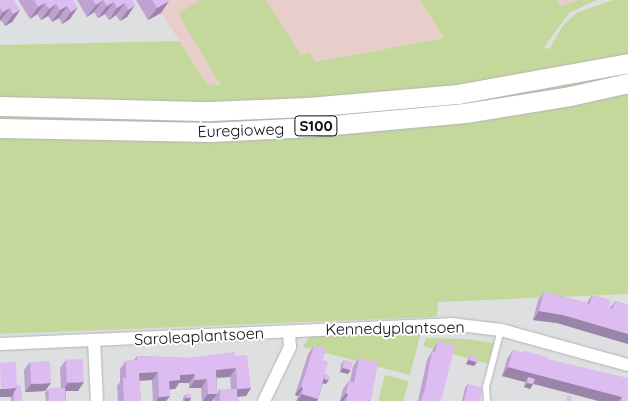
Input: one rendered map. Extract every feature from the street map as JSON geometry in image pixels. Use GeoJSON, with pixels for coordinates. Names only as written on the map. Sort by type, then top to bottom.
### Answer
{"type":"FeatureCollection","features":[{"type":"Feature","properties":{"kind":"main road","name":"Euregioweg"},"geometry":{"type":"LineString","coordinates":[[0,106],[210,111],[308,106],[458,94],[628,63]]}},
{"type":"Feature","properties":{"kind":"main road","name":"Euregioweg"},"geometry":{"type":"LineString","coordinates":[[0,128],[211,132],[312,127],[465,113],[628,83]]}},
{"type":"Feature","properties":{"kind":"street","name":"Kennedyplantsoen"},"geometry":{"type":"LineString","coordinates":[[289,332],[451,324],[501,330],[628,365]]}},
{"type":"Feature","properties":{"kind":"street","name":"Saroleaplantsoen"},"geometry":{"type":"LineString","coordinates":[[0,344],[289,332]]}},
{"type":"Feature","properties":{"kind":"street"},"geometry":{"type":"LineString","coordinates":[[264,401],[290,347],[289,332]]}},
{"type":"Feature","properties":{"kind":"street"},"geometry":{"type":"LineString","coordinates":[[94,340],[97,401]]}},
{"type":"Feature","properties":{"kind":"lane"},"geometry":{"type":"LineString","coordinates":[[487,401],[486,387],[501,330]]}},
{"type":"Feature","properties":{"kind":"shaded area"},"geometry":{"type":"Polygon","coordinates":[[[153,0],[579,0],[444,38],[315,62],[309,52],[235,85],[207,84],[153,0]]]}},
{"type":"Feature","properties":{"kind":"green space"},"geometry":{"type":"Polygon","coordinates":[[[200,0],[266,0],[301,55],[309,52],[315,62],[444,38],[420,0],[556,0],[560,6],[579,0],[597,0],[569,13],[543,49],[550,48],[562,27],[576,13],[613,0],[628,0],[628,58],[538,77],[302,103],[0,102],[0,45],[179,41],[207,84],[221,85],[178,14],[200,0]]]}},
{"type":"Feature","properties":{"kind":"green space"},"geometry":{"type":"Polygon","coordinates":[[[628,70],[628,77],[434,111],[227,124],[0,120],[0,115],[173,119],[628,70]]]}},
{"type":"Feature","properties":{"kind":"green space"},"geometry":{"type":"Polygon","coordinates":[[[628,91],[628,294],[438,302],[437,316],[432,317],[0,334],[0,135],[120,138],[628,91]]]}},
{"type":"Feature","properties":{"kind":"green space"},"geometry":{"type":"Polygon","coordinates":[[[421,332],[410,375],[303,347],[309,336],[421,332]]]}},
{"type":"Feature","properties":{"kind":"green space"},"geometry":{"type":"Polygon","coordinates":[[[426,338],[467,339],[494,343],[488,364],[423,346],[426,338]]]}},
{"type":"Feature","properties":{"kind":"green space"},"geometry":{"type":"Polygon","coordinates":[[[385,375],[409,381],[403,401],[378,401],[385,375]]]}},
{"type":"Feature","properties":{"kind":"building"},"geometry":{"type":"Polygon","coordinates":[[[0,0],[14,0],[20,10],[13,14],[10,8],[3,12],[0,8],[0,0]]]}},
{"type":"Feature","properties":{"kind":"building"},"geometry":{"type":"Polygon","coordinates":[[[34,0],[73,0],[78,7],[71,12],[67,6],[60,10],[56,4],[49,9],[45,3],[38,7],[34,0]]]}},
{"type":"Feature","properties":{"kind":"building"},"geometry":{"type":"Polygon","coordinates":[[[93,0],[103,0],[96,5],[93,0]]]}},
{"type":"Feature","properties":{"kind":"building"},"geometry":{"type":"Polygon","coordinates":[[[103,0],[132,0],[135,5],[128,10],[125,3],[117,8],[114,2],[107,6],[103,0]]]}},
{"type":"Feature","properties":{"kind":"building"},"geometry":{"type":"Polygon","coordinates":[[[152,0],[169,0],[169,1],[157,8],[152,0]]]}},
{"type":"Feature","properties":{"kind":"building"},"geometry":{"type":"Polygon","coordinates":[[[544,292],[590,304],[592,295],[611,300],[609,308],[613,309],[615,301],[628,305],[628,334],[563,315],[539,311],[544,292]]]}},
{"type":"Feature","properties":{"kind":"building"},"geometry":{"type":"Polygon","coordinates":[[[438,341],[455,345],[441,401],[421,401],[432,352],[435,352],[438,341]]]}},
{"type":"Feature","properties":{"kind":"building"},"geometry":{"type":"Polygon","coordinates":[[[314,346],[326,349],[323,360],[328,362],[318,399],[302,394],[303,388],[301,387],[314,346]]]}},
{"type":"Feature","properties":{"kind":"building"},"geometry":{"type":"Polygon","coordinates":[[[513,350],[524,353],[524,351],[548,357],[547,359],[628,378],[628,401],[621,401],[622,397],[508,367],[513,350]]]}},
{"type":"Feature","properties":{"kind":"building"},"geometry":{"type":"Polygon","coordinates":[[[235,352],[235,356],[247,355],[251,388],[237,389],[236,368],[216,370],[217,394],[208,394],[207,379],[195,380],[195,374],[180,375],[180,380],[169,381],[170,396],[159,397],[158,372],[139,373],[141,401],[124,401],[123,378],[126,378],[126,361],[137,360],[137,356],[187,358],[235,352]]]}},
{"type":"Feature","properties":{"kind":"building"},"geometry":{"type":"Polygon","coordinates":[[[471,355],[478,356],[477,362],[469,360],[471,355]]]}},
{"type":"Feature","properties":{"kind":"building"},"geometry":{"type":"Polygon","coordinates":[[[359,358],[378,363],[371,400],[346,401],[349,381],[354,383],[359,358]]]}},
{"type":"Feature","properties":{"kind":"building"},"geometry":{"type":"Polygon","coordinates":[[[83,359],[84,382],[67,383],[66,360],[83,359]]]}},
{"type":"Feature","properties":{"kind":"building"},"geometry":{"type":"Polygon","coordinates":[[[344,360],[353,362],[351,370],[342,368],[344,360]]]}},
{"type":"Feature","properties":{"kind":"building"},"geometry":{"type":"Polygon","coordinates":[[[50,361],[51,383],[31,384],[30,362],[50,361]]]}},
{"type":"Feature","properties":{"kind":"building"},"geometry":{"type":"Polygon","coordinates":[[[16,362],[17,388],[1,389],[0,363],[16,362]]]}},
{"type":"Feature","properties":{"kind":"building"},"geometry":{"type":"Polygon","coordinates":[[[325,374],[330,376],[329,380],[324,379],[325,374]]]}},
{"type":"Feature","properties":{"kind":"building"},"geometry":{"type":"Polygon","coordinates":[[[528,377],[535,379],[533,384],[527,383],[528,377]]]}},
{"type":"Feature","properties":{"kind":"building"},"geometry":{"type":"Polygon","coordinates":[[[468,384],[483,388],[480,401],[464,401],[468,384]]]}},
{"type":"Feature","properties":{"kind":"building"},"geometry":{"type":"Polygon","coordinates":[[[17,385],[21,385],[22,401],[14,401],[14,392],[17,385]]]}},
{"type":"Feature","properties":{"kind":"building"},"geometry":{"type":"Polygon","coordinates":[[[65,388],[66,401],[49,401],[48,389],[65,388]]]}},
{"type":"Feature","properties":{"kind":"building"},"geometry":{"type":"Polygon","coordinates":[[[220,389],[237,389],[237,401],[220,401],[220,389]]]}},
{"type":"Feature","properties":{"kind":"building"},"geometry":{"type":"Polygon","coordinates":[[[191,393],[191,398],[186,398],[186,394],[191,393]]]}},
{"type":"Feature","properties":{"kind":"building"},"geometry":{"type":"Polygon","coordinates":[[[567,395],[572,397],[571,401],[566,401],[567,395]]]}}]}
